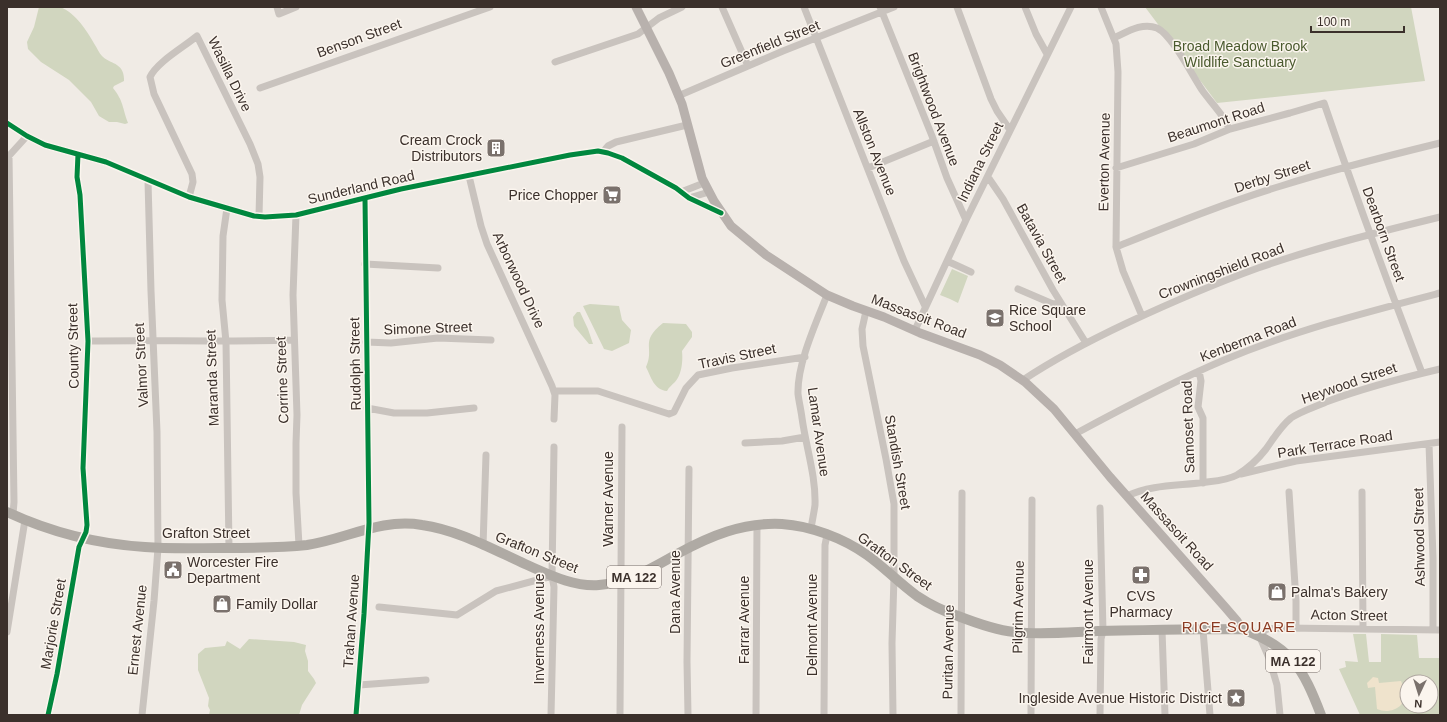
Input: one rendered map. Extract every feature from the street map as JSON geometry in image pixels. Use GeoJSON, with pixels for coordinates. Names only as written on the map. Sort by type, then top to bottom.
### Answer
{"type":"FeatureCollection","features":[{"type":"Feature","properties":{"kind":"highway","name":"Grafton Street"},"geometry":{"type":"LineString","coordinates":[[10,513],[25,520],[84,538],[122,545],[158,548],[230,548],[299,545],[327,541],[369,528],[401,523],[424,525],[449,532],[552,576],[578,584],[589,585],[620,582],[644,572],[688,548],[721,533],[757,525],[779,524],[811,529],[860,550],[911,591],[941,610],[1002,630],[1030,632],[1242,629],[1259,635],[1276,644],[1294,662],[1307,683],[1321,715]]}},
{"type":"Feature","properties":{"kind":"main road","name":"Massasoit Road"},"geometry":{"type":"LineString","coordinates":[[636,7],[669,73],[683,108],[704,183],[721,213],[735,230],[790,272],[827,295],[980,355],[1000,365],[1023,380],[1049,404],[1127,496],[1225,606],[1242,629]]}},
{"type":"Feature","properties":{"kind":"street"},"geometry":{"type":"LineString","coordinates":[[278,10],[296,7]]}},
{"type":"Feature","properties":{"kind":"street","name":"Benson Street"},"geometry":{"type":"LineString","coordinates":[[260,88],[490,7]]}},
{"type":"Feature","properties":{"kind":"street"},"geometry":{"type":"LineString","coordinates":[[555,62],[638,34],[659,18],[682,7]]}},
{"type":"Feature","properties":{"kind":"street"},"geometry":{"type":"LineString","coordinates":[[722,7],[748,66]]}},
{"type":"Feature","properties":{"kind":"street","name":"Allston Avenue"},"geometry":{"type":"LineString","coordinates":[[804,7],[909,274],[925,306]]}},
{"type":"Feature","properties":{"kind":"street","name":"Greenfield Street"},"geometry":{"type":"LineString","coordinates":[[678,96],[880,10],[894,7]]}},
{"type":"Feature","properties":{"kind":"street"},"geometry":{"type":"LineString","coordinates":[[957,7],[991,99],[1010,130]]}},
{"type":"Feature","properties":{"kind":"street"},"geometry":{"type":"LineString","coordinates":[[1026,7],[1036,34],[1047,54]]}},
{"type":"Feature","properties":{"kind":"street","name":"Indiana Street"},"geometry":{"type":"LineString","coordinates":[[915,330],[966,220],[1071,7]]}},
{"type":"Feature","properties":{"kind":"street","name":"Everton Avenue"},"geometry":{"type":"LineString","coordinates":[[1101,7],[1114,38],[1117,53],[1116,246],[1123,271],[1142,316]]}},
{"type":"Feature","properties":{"kind":"street","name":"Brightwood Avenue"},"geometry":{"type":"LineString","coordinates":[[880,10],[934,141],[950,185],[966,220]]}},
{"type":"Feature","properties":{"kind":"street"},"geometry":{"type":"LineString","coordinates":[[1114,38],[1135,28],[1145,26],[1154,27],[1162,31],[1172,43],[1202,90],[1227,122],[1229,126],[1228,129]]}},
{"type":"Feature","properties":{"kind":"street","name":"Wasilla Drive"},"geometry":{"type":"LineString","coordinates":[[189,197],[194,182],[192,174],[154,94],[150,77],[152,73],[165,61],[197,36],[256,158],[260,176],[259,216]]}},
{"type":"Feature","properties":{"kind":"street","name":"Beaumont Road"},"geometry":{"type":"LineString","coordinates":[[1116,168],[1194,144],[1228,129],[1324,103]]}},
{"type":"Feature","properties":{"kind":"street","name":"Dearborn Street"},"geometry":{"type":"LineString","coordinates":[[1324,103],[1396,305],[1422,373]]}},
{"type":"Feature","properties":{"kind":"street","name":"Sunderland Road"},"geometry":{"type":"LineString","coordinates":[[7,123],[44,145],[118,167],[189,197],[259,216],[278,217],[296,215],[401,189],[575,154],[592,152],[613,154],[630,162],[689,198],[721,213]]}},
{"type":"Feature","properties":{"kind":"street"},"geometry":{"type":"LineString","coordinates":[[603,152],[608,146],[616,142],[687,125]]}},
{"type":"Feature","properties":{"kind":"street"},"geometry":{"type":"LineString","coordinates":[[10,513],[14,502],[8,157],[27,136]]}},
{"type":"Feature","properties":{"kind":"street"},"geometry":{"type":"LineString","coordinates":[[868,168],[934,141]]}},
{"type":"Feature","properties":{"kind":"street","name":"Derby Street"},"geometry":{"type":"LineString","coordinates":[[1116,246],[1240,199],[1309,177],[1440,143]]}},
{"type":"Feature","properties":{"kind":"street","name":"County Street"},"geometry":{"type":"LineString","coordinates":[[78,154],[77,177],[80,195],[88,341],[83,468],[87,525],[84,538]]}},
{"type":"Feature","properties":{"kind":"street","name":"Arborwood Drive"},"geometry":{"type":"LineString","coordinates":[[469,176],[487,244],[554,391]]}},
{"type":"Feature","properties":{"kind":"street","name":"Batavia Street"},"geometry":{"type":"LineString","coordinates":[[988,177],[1086,343]]}},
{"type":"Feature","properties":{"kind":"street","name":"Valmor Street"},"geometry":{"type":"LineString","coordinates":[[148,180],[157,432],[158,548]]}},
{"type":"Feature","properties":{"kind":"street"},"geometry":{"type":"LineString","coordinates":[[681,192],[704,183]]}},
{"type":"Feature","properties":{"kind":"street"},"geometry":{"type":"LineString","coordinates":[[689,198],[709,192]]}},
{"type":"Feature","properties":{"kind":"street","name":"Rudolph Street"},"geometry":{"type":"LineString","coordinates":[[365,199],[369,528]]}},
{"type":"Feature","properties":{"kind":"street","name":"Maranda Street"},"geometry":{"type":"LineString","coordinates":[[226,208],[223,236],[222,300],[226,342],[230,548]]}},
{"type":"Feature","properties":{"kind":"street","name":"Corrine Street"},"geometry":{"type":"LineString","coordinates":[[296,215],[293,290],[299,545]]}},
{"type":"Feature","properties":{"kind":"street","name":"Crowningshield Road"},"geometry":{"type":"LineString","coordinates":[[1023,380],[1045,365],[1086,343],[1184,297],[1259,268],[1371,235],[1440,217]]}},
{"type":"Feature","properties":{"kind":"street"},"geometry":{"type":"LineString","coordinates":[[947,261],[971,272]]}},
{"type":"Feature","properties":{"kind":"street"},"geometry":{"type":"LineString","coordinates":[[365,264],[438,268]]}},
{"type":"Feature","properties":{"kind":"street"},"geometry":{"type":"LineString","coordinates":[[1018,289],[1053,304],[1061,303]]}},
{"type":"Feature","properties":{"kind":"street","name":"Kenberma Road"},"geometry":{"type":"LineString","coordinates":[[1074,434],[1140,399],[1199,371],[1264,345],[1310,330],[1440,293]]}},
{"type":"Feature","properties":{"kind":"street","name":"Lamar Avenue"},"geometry":{"type":"LineString","coordinates":[[811,529],[815,498],[811,464],[798,394],[800,375],[805,357],[827,295]]}},
{"type":"Feature","properties":{"kind":"street","name":"Standish Street"},"geometry":{"type":"LineString","coordinates":[[866,311],[862,329],[863,346],[894,504],[892,643],[894,715]]}},
{"type":"Feature","properties":{"kind":"street","name":"Simone Street"},"geometry":{"type":"LineString","coordinates":[[366,342],[391,343],[438,338],[492,340]]}},
{"type":"Feature","properties":{"kind":"street"},"geometry":{"type":"LineString","coordinates":[[88,341],[153,340],[226,342],[294,340]]}},
{"type":"Feature","properties":{"kind":"street","name":"Travis Street"},"geometry":{"type":"LineString","coordinates":[[554,391],[598,391],[669,414],[674,412],[686,388],[698,376],[805,357]]}},
{"type":"Feature","properties":{"kind":"street","name":"Heywood Street"},"geometry":{"type":"LineString","coordinates":[[1127,496],[1152,487],[1203,483],[1236,476],[1247,468],[1265,450],[1281,427],[1292,418],[1308,409],[1381,384],[1440,369]]}},
{"type":"Feature","properties":{"kind":"street","name":"Samoset Road"},"geometry":{"type":"LineString","coordinates":[[1199,371],[1201,381],[1198,407],[1203,418],[1203,483]]}},
{"type":"Feature","properties":{"kind":"street"},"geometry":{"type":"LineString","coordinates":[[554,391],[554,419]]}},
{"type":"Feature","properties":{"kind":"street"},"geometry":{"type":"LineString","coordinates":[[367,408],[394,413],[414,413],[449,412],[474,408]]}},
{"type":"Feature","properties":{"kind":"street","name":"Warner Avenue"},"geometry":{"type":"LineString","coordinates":[[620,715],[622,427]]}},
{"type":"Feature","properties":{"kind":"street"},"geometry":{"type":"LineString","coordinates":[[745,443],[782,441],[805,437]]}},
{"type":"Feature","properties":{"kind":"street","name":"Park Terrace Road"},"geometry":{"type":"LineString","coordinates":[[1236,476],[1296,461],[1440,442]]}},
{"type":"Feature","properties":{"kind":"street","name":"Ashwood Street"},"geometry":{"type":"LineString","coordinates":[[1429,444],[1437,630]]}},
{"type":"Feature","properties":{"kind":"street","name":"Inverness Avenue"},"geometry":{"type":"LineString","coordinates":[[551,715],[554,587],[552,576],[554,447]]}},
{"type":"Feature","properties":{"kind":"street"},"geometry":{"type":"LineString","coordinates":[[483,546],[486,455]]}},
{"type":"Feature","properties":{"kind":"street","name":"Dana Avenue"},"geometry":{"type":"LineString","coordinates":[[688,715],[689,469]]}},
{"type":"Feature","properties":{"kind":"street"},"geometry":{"type":"LineString","coordinates":[[1289,492],[1296,601],[1296,628]]}},
{"type":"Feature","properties":{"kind":"street"},"geometry":{"type":"LineString","coordinates":[[1362,492],[1363,628]]}},
{"type":"Feature","properties":{"kind":"street","name":"Puritan Avenue"},"geometry":{"type":"LineString","coordinates":[[961,715],[962,493]]}},
{"type":"Feature","properties":{"kind":"street","name":"Pilgrim Avenue"},"geometry":{"type":"LineString","coordinates":[[1031,715],[1030,632],[1032,500]]}},
{"type":"Feature","properties":{"kind":"street","name":"Fairmont Avenue"},"geometry":{"type":"LineString","coordinates":[[1100,508],[1103,631],[1101,639],[1100,715]]}},
{"type":"Feature","properties":{"kind":"street"},"geometry":{"type":"LineString","coordinates":[[7,632],[25,520]]}},
{"type":"Feature","properties":{"kind":"street","name":"Farrar Avenue"},"geometry":{"type":"LineString","coordinates":[[756,715],[757,525]]}},
{"type":"Feature","properties":{"kind":"street","name":"Trahan Avenue"},"geometry":{"type":"LineString","coordinates":[[356,715],[369,528]]}},
{"type":"Feature","properties":{"kind":"street","name":"Delmont Avenue"},"geometry":{"type":"LineString","coordinates":[[824,715],[825,545],[827,535]]}},
{"type":"Feature","properties":{"kind":"street","name":"Marjorie Street"},"geometry":{"type":"LineString","coordinates":[[48,715],[55,686],[78,552],[84,538]]}},
{"type":"Feature","properties":{"kind":"street","name":"Ernest Avenue"},"geometry":{"type":"LineString","coordinates":[[142,715],[158,548]]}},
{"type":"Feature","properties":{"kind":"street"},"geometry":{"type":"LineString","coordinates":[[379,607],[457,615],[496,591],[552,576]]}},
{"type":"Feature","properties":{"kind":"street","name":"Acton Street"},"geometry":{"type":"LineString","coordinates":[[1259,635],[1267,629],[1296,628],[1437,630]]}},
{"type":"Feature","properties":{"kind":"street"},"geometry":{"type":"LineString","coordinates":[[1162,630],[1166,715]]}},
{"type":"Feature","properties":{"kind":"street"},"geometry":{"type":"LineString","coordinates":[[1203,630],[1210,715]]}},
{"type":"Feature","properties":{"kind":"street"},"geometry":{"type":"LineString","coordinates":[[1259,635],[1269,658],[1277,685],[1280,715]]}},
{"type":"Feature","properties":{"kind":"street"},"geometry":{"type":"LineString","coordinates":[[359,685],[426,680]]}},
{"type":"Feature","properties":{"kind":"green space"},"geometry":{"type":"Polygon","coordinates":[[[58,6],[66,10],[85,28],[102,56],[116,64],[122,70],[124,81],[113,88],[121,101],[128,123],[109,122],[99,116],[91,102],[69,80],[41,62],[28,49],[27,42],[34,27],[39,7],[58,6]]]}},
{"type":"Feature","properties":{"kind":"green space","name":"Broad Meadow Brook Wildlife Sanctuary"},"geometry":{"type":"Polygon","coordinates":[[[1145,7],[1411,7],[1425,81],[1217,103],[1145,7]]]}},
{"type":"Feature","properties":{"kind":"green space"},"geometry":{"type":"Polygon","coordinates":[[[952,269],[968,276],[958,303],[940,295],[952,269]]]}},
{"type":"Feature","properties":{"kind":"green space"},"geometry":{"type":"Polygon","coordinates":[[[590,304],[619,306],[622,320],[631,330],[629,343],[612,351],[604,349],[583,306],[590,304]]]}},
{"type":"Feature","properties":{"kind":"green space"},"geometry":{"type":"Polygon","coordinates":[[[577,312],[580,312],[593,344],[589,344],[574,326],[573,317],[577,312]]]}},
{"type":"Feature","properties":{"kind":"green space"},"geometry":{"type":"Polygon","coordinates":[[[663,323],[686,324],[692,332],[692,337],[682,351],[681,371],[675,382],[667,391],[656,386],[646,367],[649,354],[649,340],[651,335],[663,323]]]}},
{"type":"Feature","properties":{"kind":"green space"},"geometry":{"type":"Polygon","coordinates":[[[1353,634],[1366,634],[1369,662],[1381,662],[1381,634],[1417,635],[1419,658],[1440,658],[1440,715],[1360,715],[1339,669],[1346,667],[1345,661],[1358,662],[1353,634]]]}},
{"type":"Feature","properties":{"kind":"green space"},"geometry":{"type":"Polygon","coordinates":[[[249,639],[294,642],[306,645],[305,651],[308,661],[308,671],[316,683],[302,705],[299,715],[209,715],[209,698],[198,670],[198,654],[205,648],[225,646],[227,641],[240,649],[249,639]]]}},
{"type":"Feature","properties":{"kind":"sand"},"geometry":{"type":"Polygon","coordinates":[[[1373,677],[1378,678],[1379,683],[1399,681],[1399,706],[1387,711],[1377,709],[1375,687],[1368,688],[1367,683],[1373,677]]]}},
{"type":"Feature","properties":{"kind":"cycle path"},"geometry":{"type":"LineString","coordinates":[[7,123],[27,136],[45,145],[106,162],[189,197],[254,216],[265,217],[296,215],[401,189],[570,155],[598,151],[622,158],[676,188],[689,198],[721,213]]}},
{"type":"Feature","properties":{"kind":"cycle path"},"geometry":{"type":"LineString","coordinates":[[48,715],[57,674],[79,547],[86,532],[87,525],[83,468],[88,341],[80,195],[77,177],[78,154]]}},
{"type":"Feature","properties":{"kind":"cycle path"},"geometry":{"type":"LineString","coordinates":[[356,715],[369,523],[365,199]]}},
{"type":"Feature","properties":{"kind":"place","name":"Cream Crock Distributors"},"geometry":{"type":"Point","coordinates":[496,148]}},
{"type":"Feature","properties":{"kind":"place","name":"Price Chopper"},"geometry":{"type":"Point","coordinates":[612,195]}},
{"type":"Feature","properties":{"kind":"place","name":"Rice Square School"},"geometry":{"type":"Point","coordinates":[995,318]}},
{"type":"Feature","properties":{"kind":"place","name":"Worcester Fire Department"},"geometry":{"type":"Point","coordinates":[173,570]}},
{"type":"Feature","properties":{"kind":"place","name":"CVS Pharmacy"},"geometry":{"type":"Point","coordinates":[1141,575]}},
{"type":"Feature","properties":{"kind":"place","name":"Palma's Bakery"},"geometry":{"type":"Point","coordinates":[1277,592]}},
{"type":"Feature","properties":{"kind":"place","name":"Family Dollar"},"geometry":{"type":"Point","coordinates":[222,604]}},
{"type":"Feature","properties":{"kind":"place","name":"Ingleside Avenue Historic District"},"geometry":{"type":"Point","coordinates":[1236,698]}},
{"type":"Feature","properties":{"kind":"district","name":"RICE SQUARE"},"geometry":{"type":"Point","coordinates":[1239,627]}}]}
